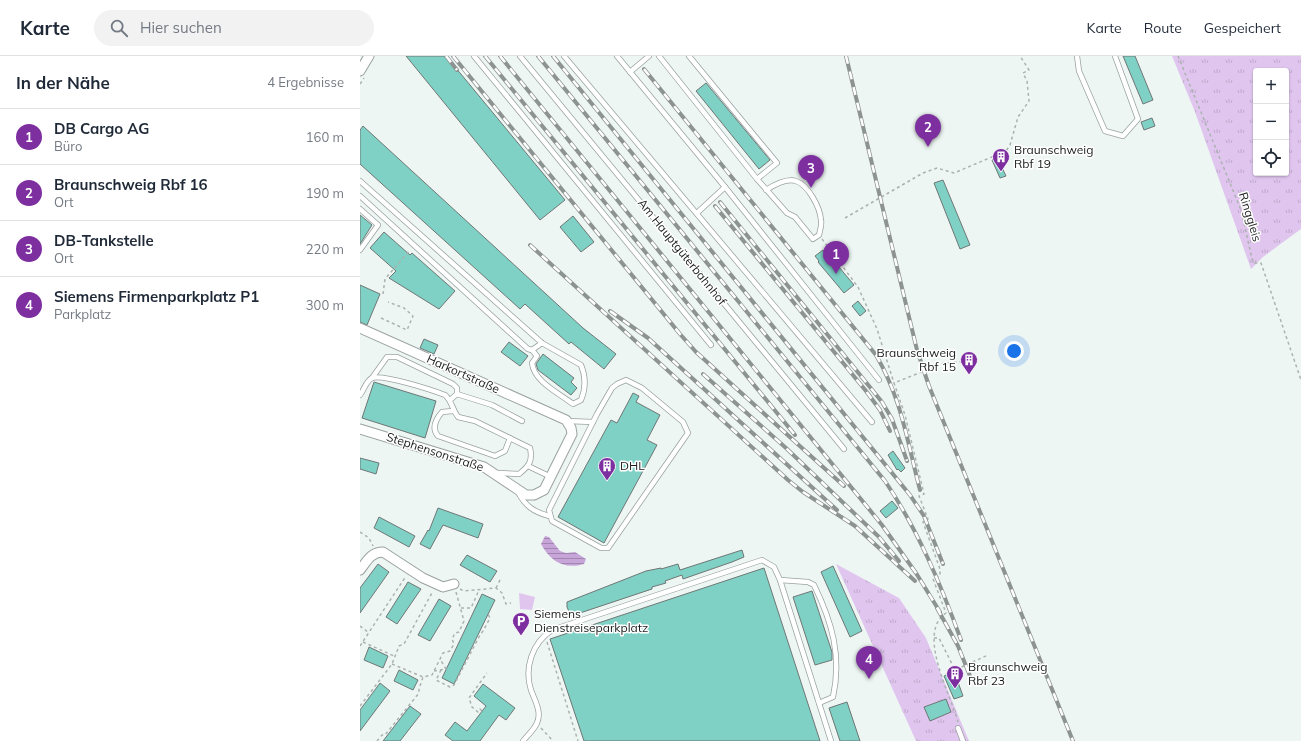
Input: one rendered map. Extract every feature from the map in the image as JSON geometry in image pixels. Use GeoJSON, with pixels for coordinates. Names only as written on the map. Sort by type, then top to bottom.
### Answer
{"type":"FeatureCollection","features":[{"type":"Feature","properties":{"kind":"street"},"geometry":{"type":"LineString","coordinates":[[360,72],[369,56]]}},
{"type":"Feature","properties":{"kind":"street","name":"Harkortstraße"},"geometry":{"type":"LineString","coordinates":[[360,328],[566,420]]}},
{"type":"Feature","properties":{"kind":"street","name":"Stephensonstraße"},"geometry":{"type":"LineString","coordinates":[[360,429],[484,467],[526,495],[540,493],[551,477],[572,434],[571,428],[566,420]]}},
{"type":"Feature","properties":{"kind":"street"},"geometry":{"type":"LineString","coordinates":[[360,570],[371,556],[377,552],[383,552],[436,584],[443,587],[454,584]]}},
{"type":"Feature","properties":{"kind":"lane"},"geometry":{"type":"LineString","coordinates":[[474,56],[712,345]]}},
{"type":"Feature","properties":{"kind":"lane","name":"Am Hauptgüterbahnhof"},"geometry":{"type":"LineString","coordinates":[[520,56],[844,449]]}},
{"type":"Feature","properties":{"kind":"lane"},"geometry":{"type":"LineString","coordinates":[[564,56],[872,422]]}},
{"type":"Feature","properties":{"kind":"lane"},"geometry":{"type":"LineString","coordinates":[[617,56],[725,186],[879,380]]}},
{"type":"Feature","properties":{"kind":"lane"},"geometry":{"type":"LineString","coordinates":[[630,72],[649,56]]}},
{"type":"Feature","properties":{"kind":"lane"},"geometry":{"type":"LineString","coordinates":[[659,56],[766,190],[788,214],[795,217],[813,239],[819,235],[822,220],[816,205],[805,186],[796,181],[787,181],[766,190]]}},
{"type":"Feature","properties":{"kind":"lane"},"geometry":{"type":"LineString","coordinates":[[689,56],[777,163],[757,179]]}},
{"type":"Feature","properties":{"kind":"lane"},"geometry":{"type":"LineString","coordinates":[[1076,56],[1079,71],[1105,131],[1123,136],[1138,119],[1115,56]]}},
{"type":"Feature","properties":{"kind":"lane"},"geometry":{"type":"LineString","coordinates":[[360,181],[542,343],[581,365],[586,381],[585,392],[581,400],[573,404],[538,378],[532,371],[532,363],[537,356],[532,350],[528,349],[360,196]]}},
{"type":"Feature","properties":{"kind":"lane"},"geometry":{"type":"LineString","coordinates":[[697,213],[725,186]]}},
{"type":"Feature","properties":{"kind":"lane"},"geometry":{"type":"LineString","coordinates":[[360,209],[378,225],[360,250]]}},
{"type":"Feature","properties":{"kind":"lane"},"geometry":{"type":"LineString","coordinates":[[532,350],[542,343]]}},
{"type":"Feature","properties":{"kind":"lane"},"geometry":{"type":"LineString","coordinates":[[360,396],[364,391],[367,382],[372,378],[387,357],[397,357],[454,384],[457,388],[457,394],[450,400]]}},
{"type":"Feature","properties":{"kind":"lane"},"geometry":{"type":"LineString","coordinates":[[372,378],[383,377],[446,395],[450,400],[453,411],[458,417],[475,421],[530,448],[532,458],[528,466],[519,474],[494,473]]}},
{"type":"Feature","properties":{"kind":"lane"},"geometry":{"type":"LineString","coordinates":[[626,380],[642,388],[683,422],[688,432],[608,548],[601,548],[595,545],[552,521],[549,516],[551,503],[593,422],[612,388],[616,384],[626,380]]}},
{"type":"Feature","properties":{"kind":"lane"},"geometry":{"type":"LineString","coordinates":[[457,394],[492,405],[522,421]]}},
{"type":"Feature","properties":{"kind":"lane"},"geometry":{"type":"LineString","coordinates":[[453,411],[442,412],[437,417],[434,427],[438,436],[495,456],[505,451],[510,438]]}},
{"type":"Feature","properties":{"kind":"lane"},"geometry":{"type":"LineString","coordinates":[[566,420],[593,422]]}},
{"type":"Feature","properties":{"kind":"lane"},"geometry":{"type":"LineString","coordinates":[[528,466],[551,477]]}},
{"type":"Feature","properties":{"kind":"lane"},"geometry":{"type":"LineString","coordinates":[[518,490],[524,504],[539,513],[549,516]]}},
{"type":"Feature","properties":{"kind":"lane"},"geometry":{"type":"LineString","coordinates":[[523,741],[537,724],[538,712],[528,673],[531,657],[536,644],[545,634],[552,630],[762,560],[774,567],[780,580],[831,741]]}},
{"type":"Feature","properties":{"kind":"lane"},"geometry":{"type":"LineString","coordinates":[[780,580],[808,582],[814,585],[826,608],[834,639],[838,677],[833,697],[819,703]]}},
{"type":"Feature","properties":{"kind":"lane"},"geometry":{"type":"LineString","coordinates":[[958,728],[963,741]]}},
{"type":"Feature","properties":{"kind":"path"},"geometry":{"type":"LineString","coordinates":[[845,218],[923,173],[937,168],[954,172],[1006,151],[1010,145],[1018,117],[1029,101],[1027,81],[1024,73],[1029,70],[1020,56]]}},
{"type":"Feature","properties":{"kind":"path","name":"Ringgleis"},"geometry":{"type":"LineString","coordinates":[[1178,56],[1241,210],[1253,263],[1262,263],[1301,380]]}},
{"type":"Feature","properties":{"kind":"path"},"geometry":{"type":"LineString","coordinates":[[819,235],[858,287],[877,329],[905,415],[924,494],[919,496],[928,519],[923,522],[940,568],[940,576],[933,579],[946,613],[938,619],[934,632],[934,638],[940,673],[958,721],[958,728]]}},
{"type":"Feature","properties":{"kind":"path"},"geometry":{"type":"LineString","coordinates":[[383,294],[385,279],[414,245]]}},
{"type":"Feature","properties":{"kind":"path"},"geometry":{"type":"LineString","coordinates":[[381,318],[407,330],[413,316],[404,308],[388,302]]}},
{"type":"Feature","properties":{"kind":"path"},"geometry":{"type":"LineString","coordinates":[[894,383],[944,363],[968,361]]}},
{"type":"Feature","properties":{"kind":"path"},"geometry":{"type":"LineString","coordinates":[[360,532],[369,538],[377,552]]}},
{"type":"Feature","properties":{"kind":"path"},"geometry":{"type":"LineString","coordinates":[[360,646],[411,570]]}},
{"type":"Feature","properties":{"kind":"path"},"geometry":{"type":"LineString","coordinates":[[496,588],[502,578]]}},
{"type":"Feature","properties":{"kind":"path"},"geometry":{"type":"LineString","coordinates":[[360,706],[392,664],[399,646],[404,644],[436,584]]}},
{"type":"Feature","properties":{"kind":"path"},"geometry":{"type":"LineString","coordinates":[[454,584],[464,591],[496,588],[502,593],[506,604],[511,603]]}},
{"type":"Feature","properties":{"kind":"path"},"geometry":{"type":"LineString","coordinates":[[392,664],[423,677],[432,676],[443,653],[450,651],[454,644],[452,639],[455,634],[459,632],[464,621],[454,584]]}},
{"type":"Feature","properties":{"kind":"path"},"geometry":{"type":"LineString","coordinates":[[461,608],[471,608],[480,589]]}},
{"type":"Feature","properties":{"kind":"path"},"geometry":{"type":"LineString","coordinates":[[441,670],[436,680],[450,687],[454,685],[479,635],[483,632],[490,618],[488,614]]}},
{"type":"Feature","properties":{"kind":"path"},"geometry":{"type":"LineString","coordinates":[[360,626],[369,633]]}},
{"type":"Feature","properties":{"kind":"path"},"geometry":{"type":"LineString","coordinates":[[545,634],[578,741]]}},
{"type":"Feature","properties":{"kind":"path"},"geometry":{"type":"LineString","coordinates":[[934,638],[939,638],[955,670],[988,655]]}},
{"type":"Feature","properties":{"kind":"path"},"geometry":{"type":"LineString","coordinates":[[363,642],[395,656]]}},
{"type":"Feature","properties":{"kind":"path"},"geometry":{"type":"LineString","coordinates":[[434,671],[446,669],[440,659]]}},
{"type":"Feature","properties":{"kind":"path"},"geometry":{"type":"LineString","coordinates":[[482,711],[480,709],[478,712],[472,707],[469,698],[487,673]]}},
{"type":"Feature","properties":{"kind":"path"},"geometry":{"type":"LineString","coordinates":[[377,741],[382,735],[385,735],[419,692],[418,688],[423,677]]}},
{"type":"Feature","properties":{"kind":"path"},"geometry":{"type":"LineString","coordinates":[[537,724],[553,741]]}},
{"type":"Feature","properties":{"kind":"green space"},"geometry":{"type":"Polygon","coordinates":[[[1172,56],[1301,56],[1301,229],[1263,257],[1251,269],[1195,112],[1172,56]]]}},
{"type":"Feature","properties":{"kind":"green space"},"geometry":{"type":"Polygon","coordinates":[[[836,564],[899,598],[926,638],[969,741],[916,741],[836,564]]]}},
{"type":"Feature","properties":{"kind":"green space"},"geometry":{"type":"Polygon","coordinates":[[[519,593],[535,597],[532,610],[520,609],[519,593]]]}},
{"type":"Feature","properties":{"kind":"shaded area"},"geometry":{"type":"Polygon","coordinates":[[[545,536],[549,537],[560,551],[566,553],[575,552],[586,559],[584,564],[570,566],[558,563],[549,555],[541,544],[545,536]]]}},
{"type":"Feature","properties":{"kind":"building"},"geometry":{"type":"Polygon","coordinates":[[[406,56],[446,56],[565,200],[540,220],[406,56]]]}},
{"type":"Feature","properties":{"kind":"building"},"geometry":{"type":"Polygon","coordinates":[[[1123,56],[1135,56],[1153,100],[1143,104],[1123,56]]]}},
{"type":"Feature","properties":{"kind":"building"},"geometry":{"type":"Polygon","coordinates":[[[706,83],[770,160],[759,169],[696,91],[706,83]]]}},
{"type":"Feature","properties":{"kind":"building"},"geometry":{"type":"Polygon","coordinates":[[[1152,118],[1155,126],[1144,130],[1141,122],[1152,118]]]}},
{"type":"Feature","properties":{"kind":"building"},"geometry":{"type":"Polygon","coordinates":[[[363,126],[583,328],[616,354],[604,369],[571,342],[569,344],[525,304],[520,309],[360,164],[360,130],[363,126]]]}},
{"type":"Feature","properties":{"kind":"building"},"geometry":{"type":"Polygon","coordinates":[[[997,157],[1006,176],[1000,178],[992,160],[997,157]]]}},
{"type":"Feature","properties":{"kind":"building"},"geometry":{"type":"Polygon","coordinates":[[[943,180],[970,245],[960,249],[934,183],[943,180]]]}},
{"type":"Feature","properties":{"kind":"building"},"geometry":{"type":"Polygon","coordinates":[[[360,215],[372,225],[360,244],[360,215]]]}},
{"type":"Feature","properties":{"kind":"building"},"geometry":{"type":"Polygon","coordinates":[[[573,216],[594,242],[581,252],[560,227],[573,216]]]}},
{"type":"Feature","properties":{"kind":"building"},"geometry":{"type":"Polygon","coordinates":[[[384,232],[410,255],[412,253],[455,291],[439,309],[389,278],[396,271],[370,248],[384,232]]]}},
{"type":"Feature","properties":{"kind":"building"},"geometry":{"type":"Polygon","coordinates":[[[823,250],[854,285],[844,293],[818,262],[819,261],[815,256],[823,250]]]}},
{"type":"Feature","properties":{"kind":"building"},"geometry":{"type":"Polygon","coordinates":[[[360,285],[380,294],[367,325],[360,322],[360,285]]]}},
{"type":"Feature","properties":{"kind":"building"},"geometry":{"type":"Polygon","coordinates":[[[858,301],[866,311],[860,316],[852,306],[858,301]]]}},
{"type":"Feature","properties":{"kind":"building"},"geometry":{"type":"Polygon","coordinates":[[[424,339],[438,345],[434,354],[420,348],[424,339]]]}},
{"type":"Feature","properties":{"kind":"building"},"geometry":{"type":"Polygon","coordinates":[[[509,342],[528,356],[520,366],[501,352],[509,342]]]}},
{"type":"Feature","properties":{"kind":"building"},"geometry":{"type":"Polygon","coordinates":[[[543,354],[574,378],[571,382],[577,388],[571,395],[538,370],[536,364],[543,354]]]}},
{"type":"Feature","properties":{"kind":"building"},"geometry":{"type":"Polygon","coordinates":[[[374,382],[436,401],[425,438],[362,418],[374,382]]]}},
{"type":"Feature","properties":{"kind":"building","name":"DHL"},"geometry":{"type":"Polygon","coordinates":[[[633,393],[639,396],[636,402],[660,415],[647,440],[657,445],[604,543],[558,517],[611,420],[617,423],[633,393]]]}},
{"type":"Feature","properties":{"kind":"building"},"geometry":{"type":"Polygon","coordinates":[[[893,451],[905,468],[901,472],[898,469],[897,470],[888,455],[893,451]]]}},
{"type":"Feature","properties":{"kind":"building"},"geometry":{"type":"Polygon","coordinates":[[[360,458],[379,463],[376,474],[360,469],[360,458]]]}},
{"type":"Feature","properties":{"kind":"building"},"geometry":{"type":"Polygon","coordinates":[[[892,501],[898,508],[886,518],[880,511],[892,501]]]}},
{"type":"Feature","properties":{"kind":"building"},"geometry":{"type":"Polygon","coordinates":[[[438,508],[483,524],[478,538],[443,525],[430,549],[420,544],[428,530],[429,531],[438,508]]]}},
{"type":"Feature","properties":{"kind":"building"},"geometry":{"type":"Polygon","coordinates":[[[379,517],[415,536],[409,547],[374,528],[379,517]]]}},
{"type":"Feature","properties":{"kind":"building"},"geometry":{"type":"Polygon","coordinates":[[[742,550],[744,557],[732,562],[683,579],[682,575],[665,581],[666,583],[652,587],[652,589],[571,616],[567,607],[567,602],[646,571],[661,569],[678,564],[680,570],[742,550]]]}},
{"type":"Feature","properties":{"kind":"building"},"geometry":{"type":"Polygon","coordinates":[[[467,555],[497,571],[490,582],[460,565],[467,555]]]}},
{"type":"Feature","properties":{"kind":"building"},"geometry":{"type":"Polygon","coordinates":[[[378,564],[389,572],[360,613],[360,588],[378,564]]]}},
{"type":"Feature","properties":{"kind":"building"},"geometry":{"type":"Polygon","coordinates":[[[833,566],[862,631],[850,637],[821,572],[833,566]]]}},
{"type":"Feature","properties":{"kind":"building"},"geometry":{"type":"Polygon","coordinates":[[[764,568],[820,741],[584,741],[550,639],[764,568]]]}},
{"type":"Feature","properties":{"kind":"building"},"geometry":{"type":"Polygon","coordinates":[[[408,582],[421,589],[397,624],[386,617],[408,582]]]}},
{"type":"Feature","properties":{"kind":"building"},"geometry":{"type":"Polygon","coordinates":[[[812,591],[832,652],[832,660],[815,665],[793,597],[812,591]]]}},
{"type":"Feature","properties":{"kind":"building"},"geometry":{"type":"Polygon","coordinates":[[[482,594],[495,600],[454,684],[442,678],[482,594]]]}},
{"type":"Feature","properties":{"kind":"building"},"geometry":{"type":"Polygon","coordinates":[[[439,599],[451,606],[430,641],[418,635],[439,599]]]}},
{"type":"Feature","properties":{"kind":"building"},"geometry":{"type":"Polygon","coordinates":[[[369,647],[388,656],[383,668],[364,660],[369,647]]]}},
{"type":"Feature","properties":{"kind":"building"},"geometry":{"type":"Polygon","coordinates":[[[399,670],[418,680],[413,690],[394,681],[399,670]]]}},
{"type":"Feature","properties":{"kind":"building","name":"Braunschweig Rbf 23"},"geometry":{"type":"Polygon","coordinates":[[[954,671],[963,696],[954,699],[944,676],[954,671]]]}},
{"type":"Feature","properties":{"kind":"building"},"geometry":{"type":"Polygon","coordinates":[[[380,683],[390,691],[360,731],[360,710],[380,683]]]}},
{"type":"Feature","properties":{"kind":"building"},"geometry":{"type":"Polygon","coordinates":[[[483,684],[515,708],[506,720],[499,715],[480,741],[453,741],[445,735],[455,722],[467,731],[486,706],[474,696],[483,684]]]}},
{"type":"Feature","properties":{"kind":"building"},"geometry":{"type":"Polygon","coordinates":[[[946,699],[951,712],[930,721],[924,707],[946,699]]]}},
{"type":"Feature","properties":{"kind":"building"},"geometry":{"type":"Polygon","coordinates":[[[847,702],[860,741],[840,741],[829,708],[847,702]]]}},
{"type":"Feature","properties":{"kind":"building"},"geometry":{"type":"Polygon","coordinates":[[[410,706],[421,714],[400,741],[383,741],[410,706]]]}},
{"type":"Feature","properties":{"kind":"railway"},"geometry":{"type":"LineString","coordinates":[[446,56],[457,70]]}},
{"type":"Feature","properties":{"kind":"railway"},"geometry":{"type":"LineString","coordinates":[[453,56],[696,352],[844,486]]}},
{"type":"Feature","properties":{"kind":"railway"},"geometry":{"type":"LineString","coordinates":[[485,56],[795,435]]}},
{"type":"Feature","properties":{"kind":"railway"},"geometry":{"type":"LineString","coordinates":[[500,56],[882,525],[916,573],[940,612]]}},
{"type":"Feature","properties":{"kind":"railway"},"geometry":{"type":"LineString","coordinates":[[538,56],[885,481],[908,519],[928,558],[961,640]]}},
{"type":"Feature","properties":{"kind":"railway"},"geometry":{"type":"LineString","coordinates":[[553,56],[910,495],[924,516],[943,564]]}},
{"type":"Feature","properties":{"kind":"railway"},"geometry":{"type":"LineString","coordinates":[[846,56],[917,350],[929,386],[1073,741]]}},
{"type":"Feature","properties":{"kind":"railway"},"geometry":{"type":"LineString","coordinates":[[644,69],[876,355],[885,372],[898,405],[920,490]]}},
{"type":"Feature","properties":{"kind":"railway"},"geometry":{"type":"LineString","coordinates":[[720,202],[882,402],[892,419],[907,461]]}},
{"type":"Feature","properties":{"kind":"railway"},"geometry":{"type":"LineString","coordinates":[[715,206],[866,391],[880,410],[890,431]]}},
{"type":"Feature","properties":{"kind":"railway"},"geometry":{"type":"LineString","coordinates":[[530,245],[788,480],[803,492],[855,526],[915,581]]}},
{"type":"Feature","properties":{"kind":"railway"},"geometry":{"type":"LineString","coordinates":[[610,311],[648,338],[837,510]]}},
{"type":"Feature","properties":{"kind":"railway"},"geometry":{"type":"LineString","coordinates":[[703,374],[786,448],[879,537],[899,561]]}},
{"type":"Feature","properties":{"kind":"railway"},"geometry":{"type":"LineString","coordinates":[[937,608],[958,646],[970,676]]}},
{"type":"Feature","properties":{"kind":"place","name":"Braunschweig Rbf 16"},"geometry":{"type":"Point","coordinates":[928,147]}},
{"type":"Feature","properties":{"kind":"place","name":"Braunschweig Rbf 19"},"geometry":{"type":"Point","coordinates":[1001,172]}},
{"type":"Feature","properties":{"kind":"place","name":"DB-Tankstelle"},"geometry":{"type":"Point","coordinates":[811,188]}},
{"type":"Feature","properties":{"kind":"place","name":"DB Cargo AG"},"geometry":{"type":"Point","coordinates":[836,274]}},
{"type":"Feature","properties":{"kind":"place","name":"Braunschweig Rbf 15"},"geometry":{"type":"Point","coordinates":[969,375]}},
{"type":"Feature","properties":{"kind":"place","name":"DHL"},"geometry":{"type":"Point","coordinates":[607,481]}},
{"type":"Feature","properties":{"kind":"place","name":"Siemens Dienstreiseparkplatz"},"geometry":{"type":"Point","coordinates":[521,636]}},
{"type":"Feature","properties":{"kind":"place","name":"Siemens Firmenparkplatz P1"},"geometry":{"type":"Point","coordinates":[869,679]}},
{"type":"Feature","properties":{"kind":"place","name":"Braunschweig Rbf 23"},"geometry":{"type":"Point","coordinates":[955,689]}}]}
